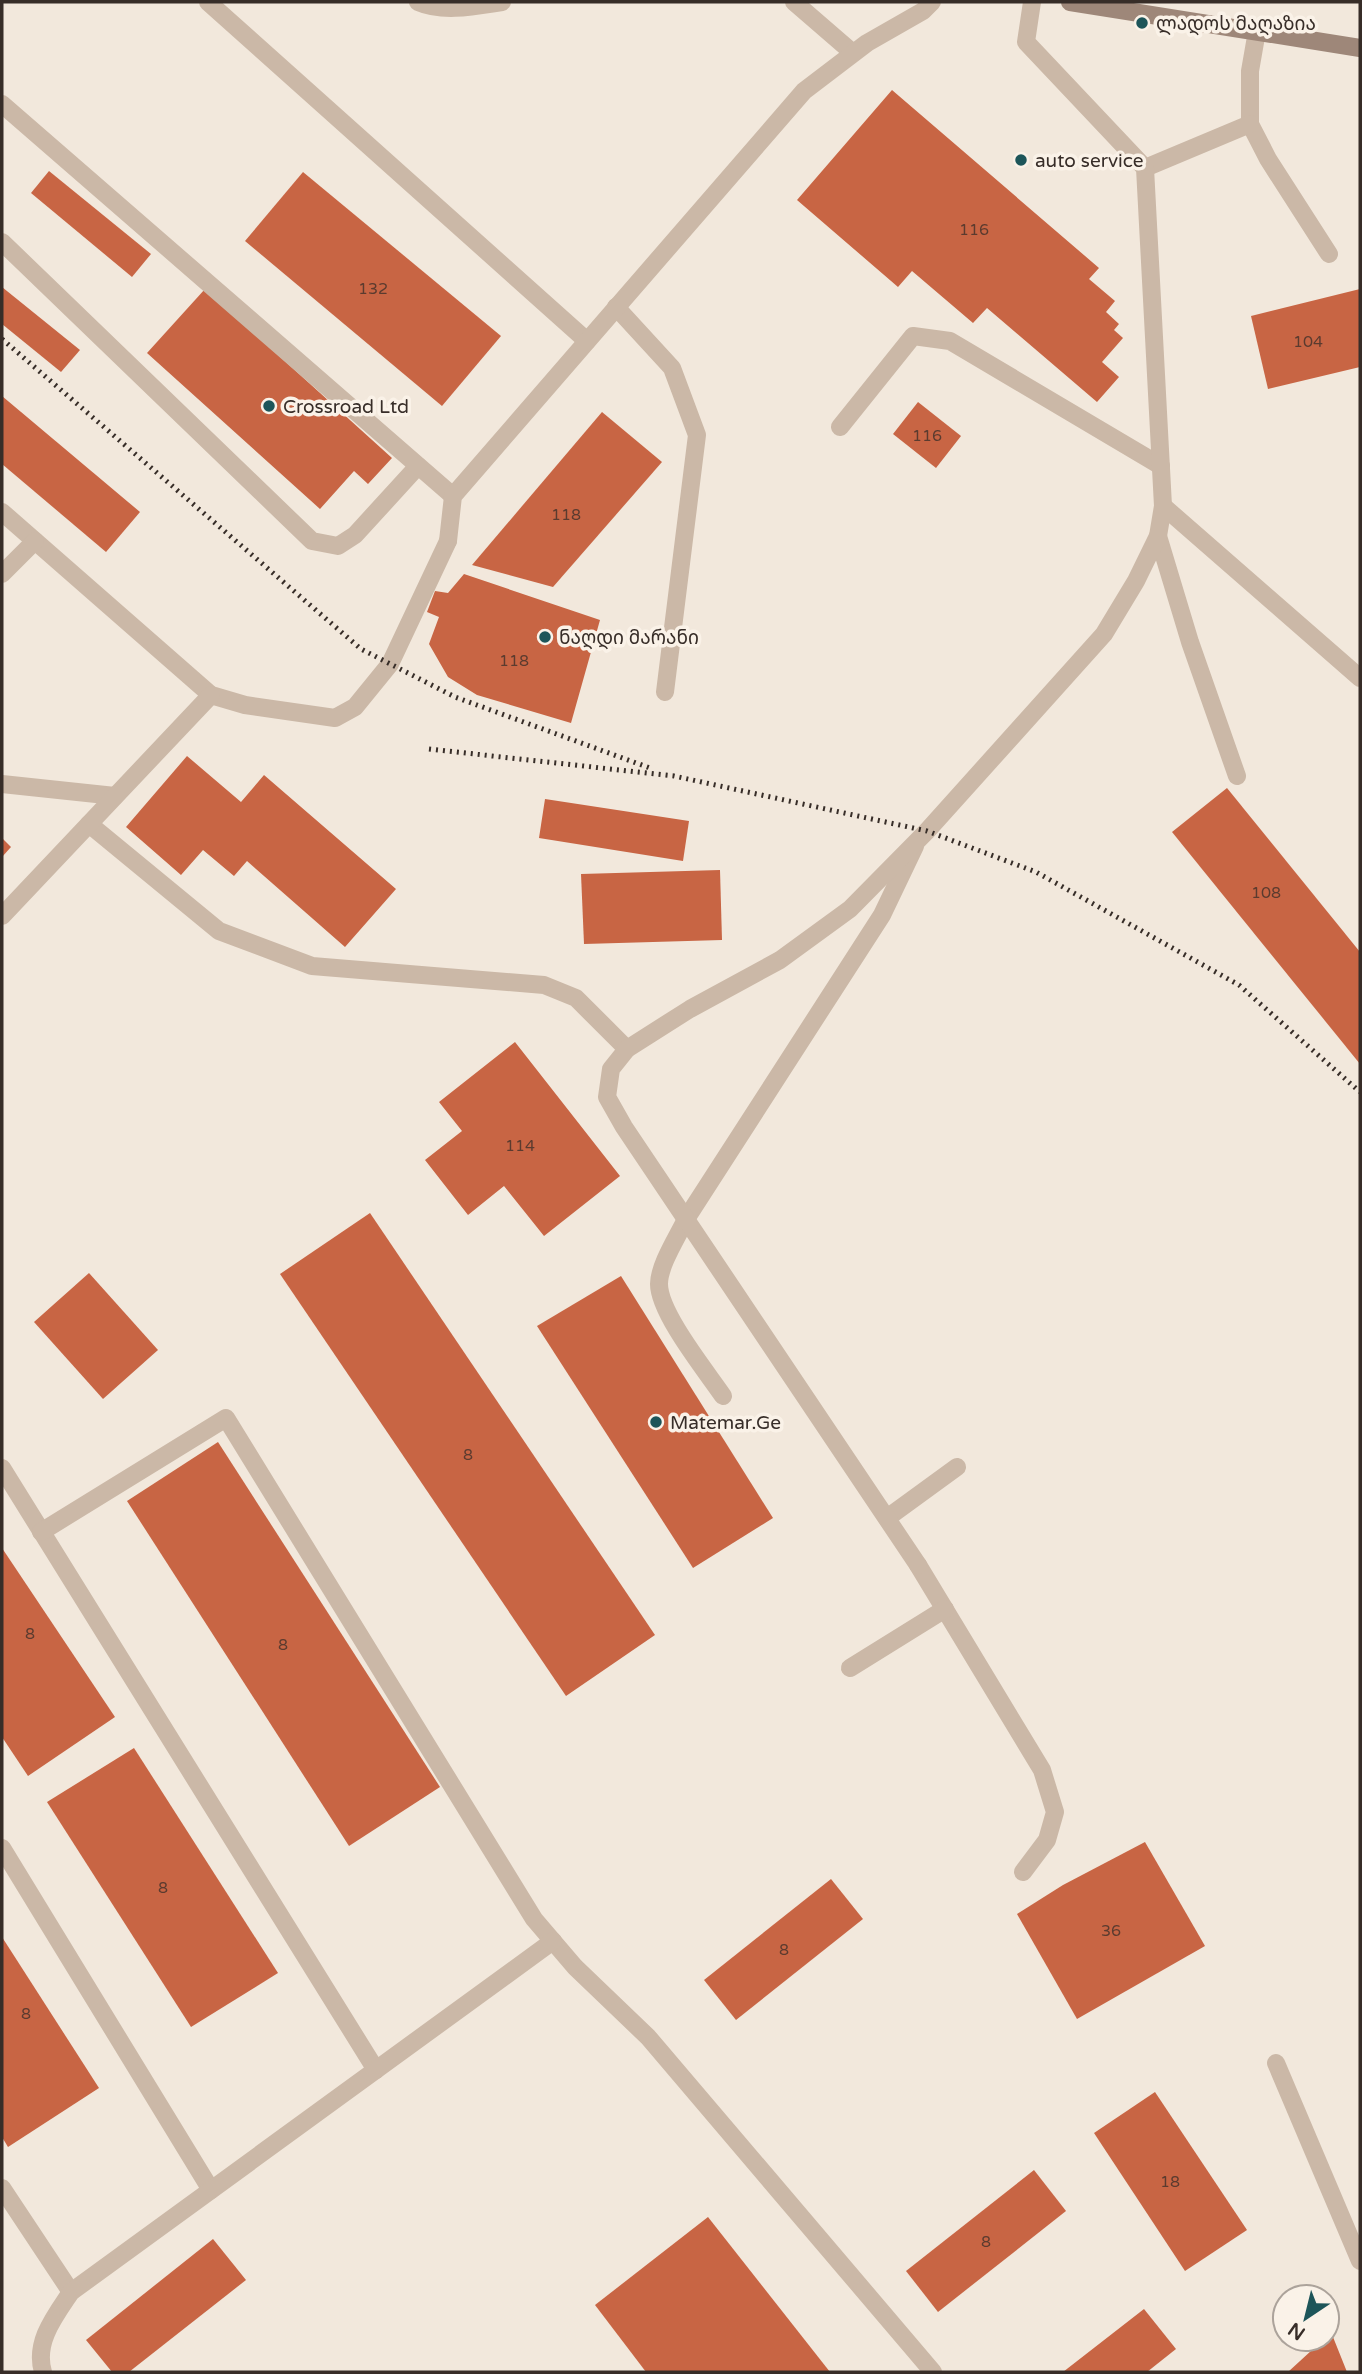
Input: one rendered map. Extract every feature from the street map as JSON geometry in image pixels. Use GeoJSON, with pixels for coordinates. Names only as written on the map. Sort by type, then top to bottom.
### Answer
{"type":"FeatureCollection","features":[{"type":"Feature","properties":{"kind":"street"},"geometry":{"type":"LineString","coordinates":[[208,2],[587,341]]}},
{"type":"Feature","properties":{"kind":"street"},"geometry":{"type":"LineString","coordinates":[[418,2],[430,7],[472,7],[502,2]]}},
{"type":"Feature","properties":{"kind":"street"},"geometry":{"type":"LineString","coordinates":[[794,2],[853,53]]}},
{"type":"Feature","properties":{"kind":"street"},"geometry":{"type":"LineString","coordinates":[[2,512],[211,695],[245,705],[335,718],[355,707],[390,664],[448,541],[453,496],[804,91],[867,43],[923,11],[932,2]]}},
{"type":"Feature","properties":{"kind":"street"},"geometry":{"type":"LineString","coordinates":[[1023,1872],[1047,1840],[1055,1812],[1042,1770],[918,1565],[624,1127],[607,1097],[611,1069],[627,1049],[690,1009],[780,960],[850,909],[918,839],[1104,634],[1136,581],[1158,536],[1163,506],[1145,168],[1026,42],[1032,2]]}},
{"type":"Feature","properties":{"kind":"street"},"geometry":{"type":"LineString","coordinates":[[1070,2],[1360,48]]}},
{"type":"Feature","properties":{"kind":"street"},"geometry":{"type":"LineString","coordinates":[[1257,31],[1250,71],[1250,124],[1268,159],[1329,254]]}},
{"type":"Feature","properties":{"kind":"street"},"geometry":{"type":"LineString","coordinates":[[2,104],[453,496]]}},
{"type":"Feature","properties":{"kind":"street"},"geometry":{"type":"LineString","coordinates":[[1145,168],[1250,124]]}},
{"type":"Feature","properties":{"kind":"street"},"geometry":{"type":"LineString","coordinates":[[2,242],[312,541],[338,546],[355,535],[418,466]]}},
{"type":"Feature","properties":{"kind":"street"},"geometry":{"type":"LineString","coordinates":[[616,307],[672,368],[697,435],[665,692]]}},
{"type":"Feature","properties":{"kind":"street"},"geometry":{"type":"LineString","coordinates":[[840,427],[913,336],[950,341],[1161,466]]}},
{"type":"Feature","properties":{"kind":"street"},"geometry":{"type":"LineString","coordinates":[[1163,506],[1360,678]]}},
{"type":"Feature","properties":{"kind":"street"},"geometry":{"type":"LineString","coordinates":[[1158,536],[1190,642],[1237,776]]}},
{"type":"Feature","properties":{"kind":"street"},"geometry":{"type":"LineString","coordinates":[[2,574],[35,541]]}},
{"type":"Feature","properties":{"kind":"street"},"geometry":{"type":"LineString","coordinates":[[2,916],[211,695]]}},
{"type":"Feature","properties":{"kind":"street"},"geometry":{"type":"LineString","coordinates":[[2,784],[115,796]]}},
{"type":"Feature","properties":{"kind":"street"},"geometry":{"type":"LineString","coordinates":[[89,824],[219,931],[312,966],[544,985],[576,998],[627,1049]]}},
{"type":"Feature","properties":{"kind":"street"},"geometry":{"type":"LineString","coordinates":[[723,1396],[663,1307],[659,1283],[665,1262],[686,1219],[882,915],[918,839]]}},
{"type":"Feature","properties":{"kind":"street"},"geometry":{"type":"LineString","coordinates":[[41,1532],[226,1418],[534,1919],[575,1966],[648,2037],[933,2372]]}},
{"type":"Feature","properties":{"kind":"street"},"geometry":{"type":"LineString","coordinates":[[887,1518],[957,1467]]}},
{"type":"Feature","properties":{"kind":"street"},"geometry":{"type":"LineString","coordinates":[[2,1468],[376,2070]]}},
{"type":"Feature","properties":{"kind":"street"},"geometry":{"type":"LineString","coordinates":[[850,1668],[945,1609]]}},
{"type":"Feature","properties":{"kind":"street"},"geometry":{"type":"LineString","coordinates":[[2,1848],[211,2190]]}},
{"type":"Feature","properties":{"kind":"street"},"geometry":{"type":"LineString","coordinates":[[43,2372],[40,2362],[46,2329],[71,2292],[553,1941]]}},
{"type":"Feature","properties":{"kind":"street"},"geometry":{"type":"LineString","coordinates":[[1276,2063],[1360,2261]]}},
{"type":"Feature","properties":{"kind":"street"},"geometry":{"type":"LineString","coordinates":[[2,2188],[71,2292]]}},
{"type":"Feature","properties":{"kind":"building"},"geometry":{"type":"Polygon","coordinates":[[[892,90],[1099,268],[1089,279],[1115,301],[1106,312],[1119,324],[1114,330],[1123,338],[1102,362],[1119,377],[1097,402],[987,308],[973,323],[912,271],[898,287],[797,200],[892,90]]]}},
{"type":"Feature","properties":{"kind":"building"},"geometry":{"type":"Polygon","coordinates":[[[49,171],[151,254],[132,277],[31,193],[49,171]]]}},
{"type":"Feature","properties":{"kind":"building"},"geometry":{"type":"Polygon","coordinates":[[[303,172],[501,336],[442,406],[245,241],[303,172]]]}},
{"type":"Feature","properties":{"kind":"building"},"geometry":{"type":"Polygon","coordinates":[[[2,287],[80,350],[61,372],[2,324],[2,287]]]}},
{"type":"Feature","properties":{"kind":"building","name":"Crossroad Ltd"},"geometry":{"type":"Polygon","coordinates":[[[205,289],[392,458],[368,484],[354,471],[320,509],[147,353],[205,289]]]}},
{"type":"Feature","properties":{"kind":"building"},"geometry":{"type":"Polygon","coordinates":[[[1360,289],[1360,367],[1268,389],[1251,316],[1360,289]]]}},
{"type":"Feature","properties":{"kind":"building"},"geometry":{"type":"Polygon","coordinates":[[[2,396],[140,512],[106,552],[2,464],[2,396]]]}},
{"type":"Feature","properties":{"kind":"building"},"geometry":{"type":"Polygon","coordinates":[[[918,402],[961,436],[936,468],[893,434],[918,402]]]}},
{"type":"Feature","properties":{"kind":"building"},"geometry":{"type":"Polygon","coordinates":[[[602,412],[662,462],[553,587],[472,565],[602,412]]]}},
{"type":"Feature","properties":{"kind":"building"},"geometry":{"type":"Polygon","coordinates":[[[464,574],[600,620],[571,723],[477,695],[448,677],[429,644],[439,617],[427,612],[435,591],[448,593],[464,574]]]}},
{"type":"Feature","properties":{"kind":"building"},"geometry":{"type":"Polygon","coordinates":[[[187,756],[241,802],[264,775],[396,889],[345,947],[247,861],[234,876],[203,850],[181,875],[126,827],[187,756]]]}},
{"type":"Feature","properties":{"kind":"building"},"geometry":{"type":"Polygon","coordinates":[[[1227,788],[1360,952],[1360,1064],[1172,832],[1227,788]]]}},
{"type":"Feature","properties":{"kind":"building"},"geometry":{"type":"Polygon","coordinates":[[[545,799],[689,821],[683,861],[539,838],[545,799]]]}},
{"type":"Feature","properties":{"kind":"building"},"geometry":{"type":"Polygon","coordinates":[[[2,838],[11,847],[2,857],[2,838]]]}},
{"type":"Feature","properties":{"kind":"building"},"geometry":{"type":"Polygon","coordinates":[[[720,870],[722,940],[584,944],[581,874],[720,870]]]}},
{"type":"Feature","properties":{"kind":"building"},"geometry":{"type":"Polygon","coordinates":[[[515,1042],[620,1176],[544,1236],[504,1186],[468,1215],[425,1160],[462,1131],[439,1102],[515,1042]]]}},
{"type":"Feature","properties":{"kind":"building"},"geometry":{"type":"Polygon","coordinates":[[[370,1213],[655,1635],[566,1696],[280,1274],[370,1213]]]}},
{"type":"Feature","properties":{"kind":"building"},"geometry":{"type":"Polygon","coordinates":[[[89,1273],[158,1350],[103,1399],[34,1322],[89,1273]]]}},
{"type":"Feature","properties":{"kind":"building","name":"Matemar.Ge"},"geometry":{"type":"Polygon","coordinates":[[[621,1276],[773,1518],[693,1568],[537,1326],[621,1276]]]}},
{"type":"Feature","properties":{"kind":"building"},"geometry":{"type":"Polygon","coordinates":[[[218,1442],[440,1787],[349,1846],[127,1501],[218,1442]]]}},
{"type":"Feature","properties":{"kind":"building"},"geometry":{"type":"Polygon","coordinates":[[[2,1548],[115,1717],[28,1776],[2,1737],[2,1548]]]}},
{"type":"Feature","properties":{"kind":"building"},"geometry":{"type":"Polygon","coordinates":[[[134,1748],[278,1973],[191,2027],[47,1802],[134,1748]]]}},
{"type":"Feature","properties":{"kind":"building"},"geometry":{"type":"Polygon","coordinates":[[[1145,1842],[1205,1946],[1077,2019],[1017,1914],[1063,1885],[1145,1842]]]}},
{"type":"Feature","properties":{"kind":"building"},"geometry":{"type":"Polygon","coordinates":[[[831,1879],[863,1919],[736,2020],[704,1980],[831,1879]]]}},
{"type":"Feature","properties":{"kind":"building"},"geometry":{"type":"Polygon","coordinates":[[[2,1937],[99,2088],[8,2147],[2,2137],[2,1937]]]}},
{"type":"Feature","properties":{"kind":"building"},"geometry":{"type":"Polygon","coordinates":[[[1155,2092],[1247,2230],[1185,2271],[1094,2133],[1155,2092]]]}},
{"type":"Feature","properties":{"kind":"building"},"geometry":{"type":"Polygon","coordinates":[[[1034,2170],[1066,2211],[938,2312],[906,2271],[1034,2170]]]}},
{"type":"Feature","properties":{"kind":"building"},"geometry":{"type":"Polygon","coordinates":[[[708,2217],[830,2372],[646,2372],[595,2305],[708,2217]]]}},
{"type":"Feature","properties":{"kind":"building"},"geometry":{"type":"Polygon","coordinates":[[[213,2239],[246,2280],[129,2372],[112,2372],[86,2340],[213,2239]]]}},
{"type":"Feature","properties":{"kind":"building"},"geometry":{"type":"Polygon","coordinates":[[[1144,2309],[1176,2349],[1147,2372],[1063,2372],[1144,2309]]]}},
{"type":"Feature","properties":{"kind":"building"},"geometry":{"type":"Polygon","coordinates":[[[1309,2353],[1339,2353],[1347,2372],[1288,2372],[1309,2353]]]}},
{"type":"Feature","properties":{"kind":"railway"},"geometry":{"type":"LineString","coordinates":[[2,339],[361,649],[455,697],[650,768]]}},
{"type":"Feature","properties":{"kind":"railway"},"geometry":{"type":"LineString","coordinates":[[429,749],[674,776],[927,831],[1036,872],[1239,985],[1360,1092]]}},
{"type":"Feature","properties":{"kind":"place","name":"ლადოს მაღაზია"},"geometry":{"type":"Point","coordinates":[1142,23]}},
{"type":"Feature","properties":{"kind":"place","name":"auto service"},"geometry":{"type":"Point","coordinates":[1021,160]}},
{"type":"Feature","properties":{"kind":"place","name":"Crossroad Ltd"},"geometry":{"type":"Point","coordinates":[269,406]}},
{"type":"Feature","properties":{"kind":"place","name":"ნაღდი მარანი"},"geometry":{"type":"Point","coordinates":[545,637]}},
{"type":"Feature","properties":{"kind":"place","name":"Matemar.Ge"},"geometry":{"type":"Point","coordinates":[656,1422]}}]}
